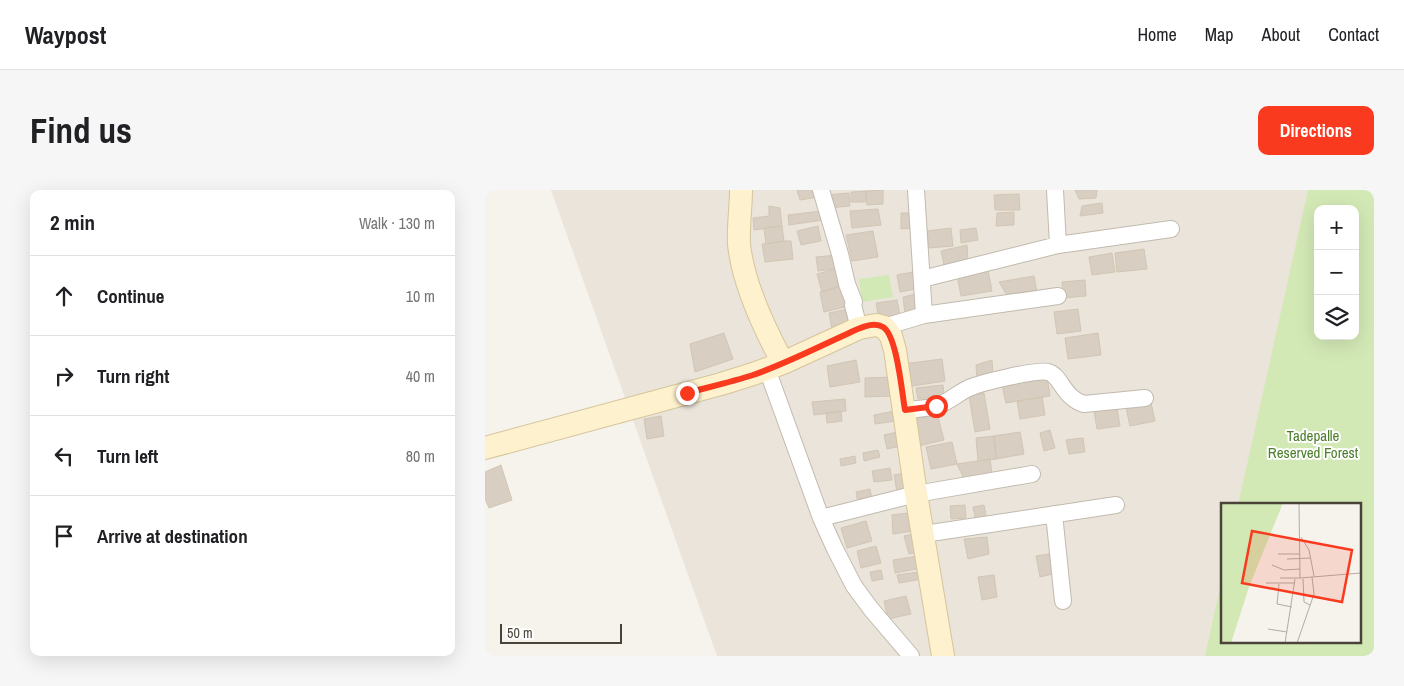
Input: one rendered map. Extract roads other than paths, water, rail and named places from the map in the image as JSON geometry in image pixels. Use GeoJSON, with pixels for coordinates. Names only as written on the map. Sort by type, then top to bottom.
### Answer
{"type":"FeatureCollection","features":[{"type":"Feature","properties":{"kind":"street"},"geometry":{"type":"LineString","coordinates":[[741,190],[739,244],[746,277],[758,311],[774,345],[775,366],[821,518],[854,586],[911,656]]}},
{"type":"Feature","properties":{"kind":"street"},"geometry":{"type":"LineString","coordinates":[[821,190],[847,284],[854,302],[853,305],[859,328]]}},
{"type":"Feature","properties":{"kind":"street"},"geometry":{"type":"LineString","coordinates":[[916,190],[924,315]]}},
{"type":"Feature","properties":{"kind":"street"},"geometry":{"type":"LineString","coordinates":[[1055,190],[1058,245]]}},
{"type":"Feature","properties":{"kind":"street"},"geometry":{"type":"LineString","coordinates":[[922,279],[1058,245],[1171,229]]}},
{"type":"Feature","properties":{"kind":"street"},"geometry":{"type":"LineString","coordinates":[[485,448],[721,384],[775,366],[859,328],[876,325],[884,327],[924,315],[1059,296]]}},
{"type":"Feature","properties":{"kind":"street"},"geometry":{"type":"LineString","coordinates":[[884,327],[891,336],[895,350],[916,494],[943,656]]}},
{"type":"Feature","properties":{"kind":"street"},"geometry":{"type":"LineString","coordinates":[[905,410],[936,406],[947,402],[968,388],[993,380],[1039,372],[1048,372],[1055,376],[1075,402],[1084,404],[1145,398]]}},
{"type":"Feature","properties":{"kind":"street"},"geometry":{"type":"LineString","coordinates":[[821,518],[916,494],[1032,474]]}},
{"type":"Feature","properties":{"kind":"street"},"geometry":{"type":"LineString","coordinates":[[924,534],[1116,505]]}},
{"type":"Feature","properties":{"kind":"street"},"geometry":{"type":"LineString","coordinates":[[1054,514],[1063,601]]}},
{"type":"Feature","properties":{"kind":"park label","name":"Tadepalle Reserved Forest"},"geometry":{"type":"Point","coordinates":[1313,444]}}]}
